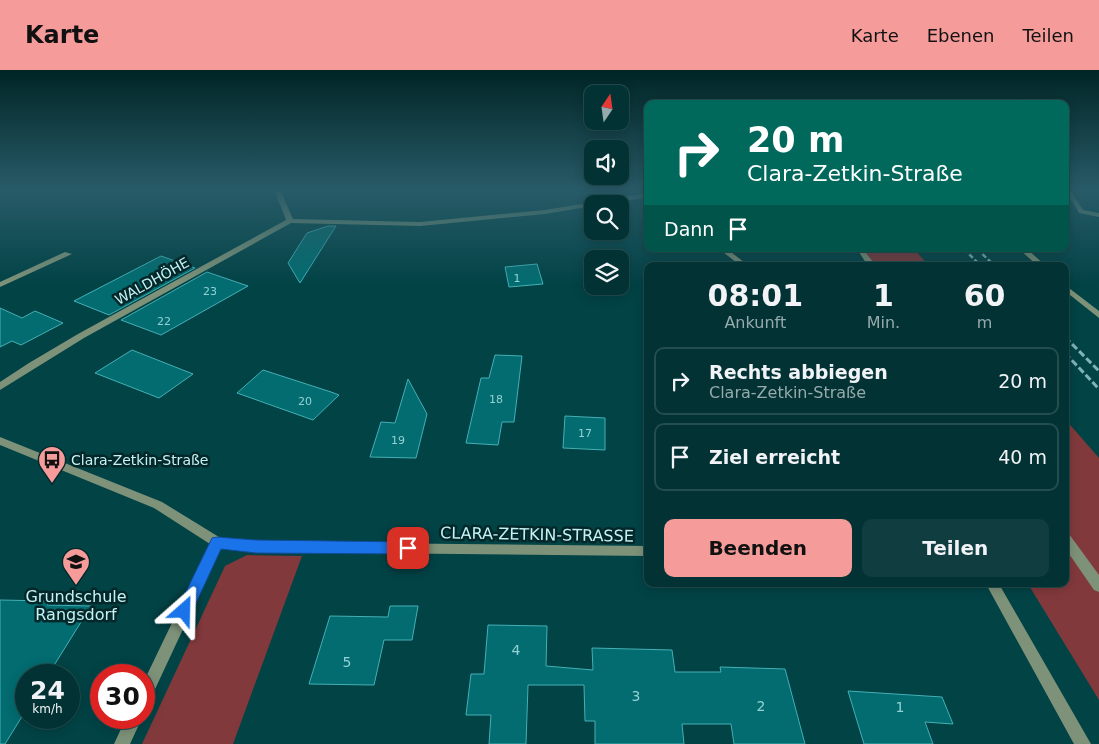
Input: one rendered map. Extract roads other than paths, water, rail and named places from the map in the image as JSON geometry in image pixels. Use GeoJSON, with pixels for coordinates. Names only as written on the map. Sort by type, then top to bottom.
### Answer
{"type":"FeatureCollection","features":[{"type":"Feature","properties":{"kind":"street"},"geometry":{"type":"LineString","coordinates":[[290,222],[420,224],[457,220]]}},
{"type":"Feature","properties":{"kind":"street","name":"WALDHÖHE"},"geometry":{"type":"LineString","coordinates":[[0,387],[32,365],[81,336],[290,222]]}},
{"type":"Feature","properties":{"kind":"street"},"geometry":{"type":"LineString","coordinates":[[726,252],[740,262]]}},
{"type":"Feature","properties":{"kind":"street"},"geometry":{"type":"LineString","coordinates":[[1026,252],[1038,262]]}},
{"type":"Feature","properties":{"kind":"street"},"geometry":{"type":"LineString","coordinates":[[0,285],[68,254]]}},
{"type":"Feature","properties":{"kind":"street"},"geometry":{"type":"LineString","coordinates":[[1069,290],[1099,315]]}},
{"type":"Feature","properties":{"kind":"street","name":"CLARA-ZETKIN-STRASSE"},"geometry":{"type":"LineString","coordinates":[[0,441],[147,500],[217,542],[256,546],[644,551]]}},
{"type":"Feature","properties":{"kind":"street"},"geometry":{"type":"LineString","coordinates":[[155,674],[217,542]]}},
{"type":"Feature","properties":{"kind":"street"},"geometry":{"type":"LineString","coordinates":[[1069,544],[1099,586]]}},
{"type":"Feature","properties":{"kind":"street"},"geometry":{"type":"LineString","coordinates":[[994,587],[1083,744]]}},
{"type":"Feature","properties":{"kind":"street"},"geometry":{"type":"LineString","coordinates":[[122,744],[129,729]]}},
{"type":"Feature","properties":{"kind":"railway"},"geometry":{"type":"LineString","coordinates":[[967,252],[977,262]]}},
{"type":"Feature","properties":{"kind":"railway"},"geometry":{"type":"LineString","coordinates":[[980,252],[991,262]]}},
{"type":"Feature","properties":{"kind":"railway"},"geometry":{"type":"LineString","coordinates":[[1069,341],[1099,371]]}},
{"type":"Feature","properties":{"kind":"railway"},"geometry":{"type":"LineString","coordinates":[[1069,357],[1099,389]]}},
{"type":"Feature","properties":{"kind":"place","name":"Clara-Zetkin-Straße"},"geometry":{"type":"Point","coordinates":[52,484]}},
{"type":"Feature","properties":{"kind":"place","name":"Grundschule Rangsdorf"},"geometry":{"type":"Point","coordinates":[76,586]}}]}
